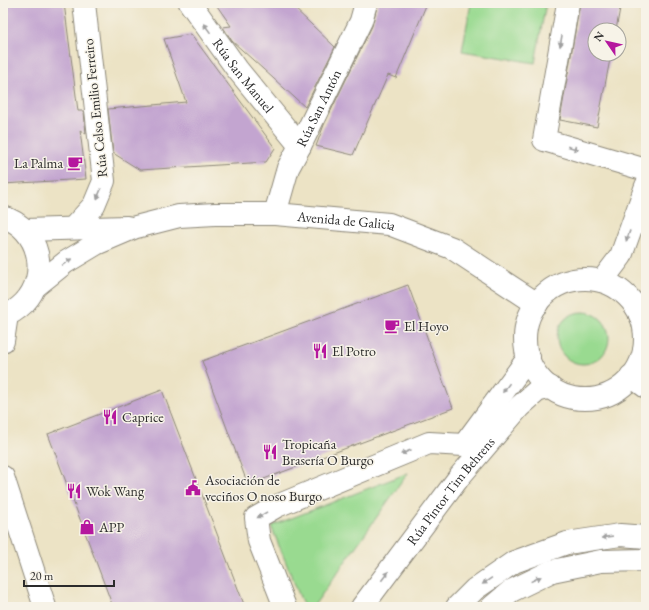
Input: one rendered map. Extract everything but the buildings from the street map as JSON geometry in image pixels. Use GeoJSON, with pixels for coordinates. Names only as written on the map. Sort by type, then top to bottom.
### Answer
{"type":"FeatureCollection","features":[{"type":"Feature","properties":{"kind":"main road","name":"Rúa Celso Emilio Ferreiro"},"geometry":{"type":"LineString","coordinates":[[73,228],[94,205],[104,181],[84,3]]}},
{"type":"Feature","properties":{"kind":"main road","name":"Rúa San Manuel"},"geometry":{"type":"LineString","coordinates":[[190,3],[237,69],[300,146]]}},
{"type":"Feature","properties":{"kind":"main road","name":"Rúa San Antón"},"geometry":{"type":"LineString","coordinates":[[275,214],[288,168],[361,21],[366,3]]}},
{"type":"Feature","properties":{"kind":"main road"},"geometry":{"type":"LineString","coordinates":[[568,3],[544,140],[646,170]]}},
{"type":"Feature","properties":{"kind":"main road"},"geometry":{"type":"LineString","coordinates":[[602,281],[621,256],[646,186]]}},
{"type":"Feature","properties":{"kind":"main road","name":"Avenida de Galicia"},"geometry":{"type":"LineString","coordinates":[[136,227],[179,216],[215,214],[275,214],[389,224],[452,248],[537,304]]}},
{"type":"Feature","properties":{"kind":"main road"},"geometry":{"type":"LineString","coordinates":[[3,217],[10,219],[25,230],[33,242],[38,256],[39,271],[36,286],[29,298],[19,308],[5,316],[3,340]]}},
{"type":"Feature","properties":{"kind":"main road"},"geometry":{"type":"LineString","coordinates":[[25,230],[136,227]]}},
{"type":"Feature","properties":{"kind":"main road"},"geometry":{"type":"LineString","coordinates":[[36,286],[66,262],[96,244],[136,227]]}},
{"type":"Feature","properties":{"kind":"main road"},"geometry":{"type":"LineString","coordinates":[[583,279],[602,281],[619,289],[643,309],[642,319],[645,337],[645,350],[636,372],[639,382],[623,385],[607,394],[590,399],[571,397],[554,391],[540,379],[530,362],[526,344],[527,324],[537,304],[548,292],[564,283],[583,279]]}},
{"type":"Feature","properties":{"kind":"main road","name":"Rúa Pintor Tim Behrens"},"geometry":{"type":"LineString","coordinates":[[285,607],[259,541],[256,518],[277,506],[429,443],[464,445],[529,357]]}},
{"type":"Feature","properties":{"kind":"main road","name":"Rúa Pintor Tim Behrens"},"geometry":{"type":"LineString","coordinates":[[362,607],[460,476],[519,407],[537,391],[550,387]]}},
{"type":"Feature","properties":{"kind":"main road"},"geometry":{"type":"LineString","coordinates":[[3,477],[10,519],[44,607]]}},
{"type":"Feature","properties":{"kind":"main road"},"geometry":{"type":"LineString","coordinates":[[457,607],[475,589],[514,562],[567,543],[620,536],[646,537]]}},
{"type":"Feature","properties":{"kind":"main road"},"geometry":{"type":"LineString","coordinates":[[492,607],[511,591],[552,571],[600,561],[646,560]]}},
{"type":"Feature","properties":{"kind":"green space"},"geometry":{"type":"Polygon","coordinates":[[[471,3],[546,3],[535,63],[462,51],[471,3]]]}},
{"type":"Feature","properties":{"kind":"green space"},"geometry":{"type":"Polygon","coordinates":[[[578,312],[588,312],[602,319],[609,333],[609,343],[602,357],[588,364],[578,364],[568,360],[561,353],[557,343],[557,333],[561,323],[568,316],[578,312]]]}},
{"type":"Feature","properties":{"kind":"green space"},"geometry":{"type":"Polygon","coordinates":[[[408,473],[313,607],[304,607],[271,526],[408,473]]]}},
{"type":"Feature","properties":{"kind":"place","name":"La Palma"},"geometry":{"type":"Point","coordinates":[75,163]}},
{"type":"Feature","properties":{"kind":"place","name":"El Hoyo"},"geometry":{"type":"Point","coordinates":[392,326]}},
{"type":"Feature","properties":{"kind":"place","name":"El Potro"},"geometry":{"type":"Point","coordinates":[320,351]}},
{"type":"Feature","properties":{"kind":"place","name":"Caprice"},"geometry":{"type":"Point","coordinates":[110,417]}},
{"type":"Feature","properties":{"kind":"place","name":"Tropicaña Brasería O Burgo"},"geometry":{"type":"Point","coordinates":[270,452]}},
{"type":"Feature","properties":{"kind":"place","name":"Asociación de veciños O noso Burgo"},"geometry":{"type":"Point","coordinates":[193,488]}},
{"type":"Feature","properties":{"kind":"place","name":"Wok Wang"},"geometry":{"type":"Point","coordinates":[74,491]}},
{"type":"Feature","properties":{"kind":"place","name":"APP"},"geometry":{"type":"Point","coordinates":[87,527]}}]}
